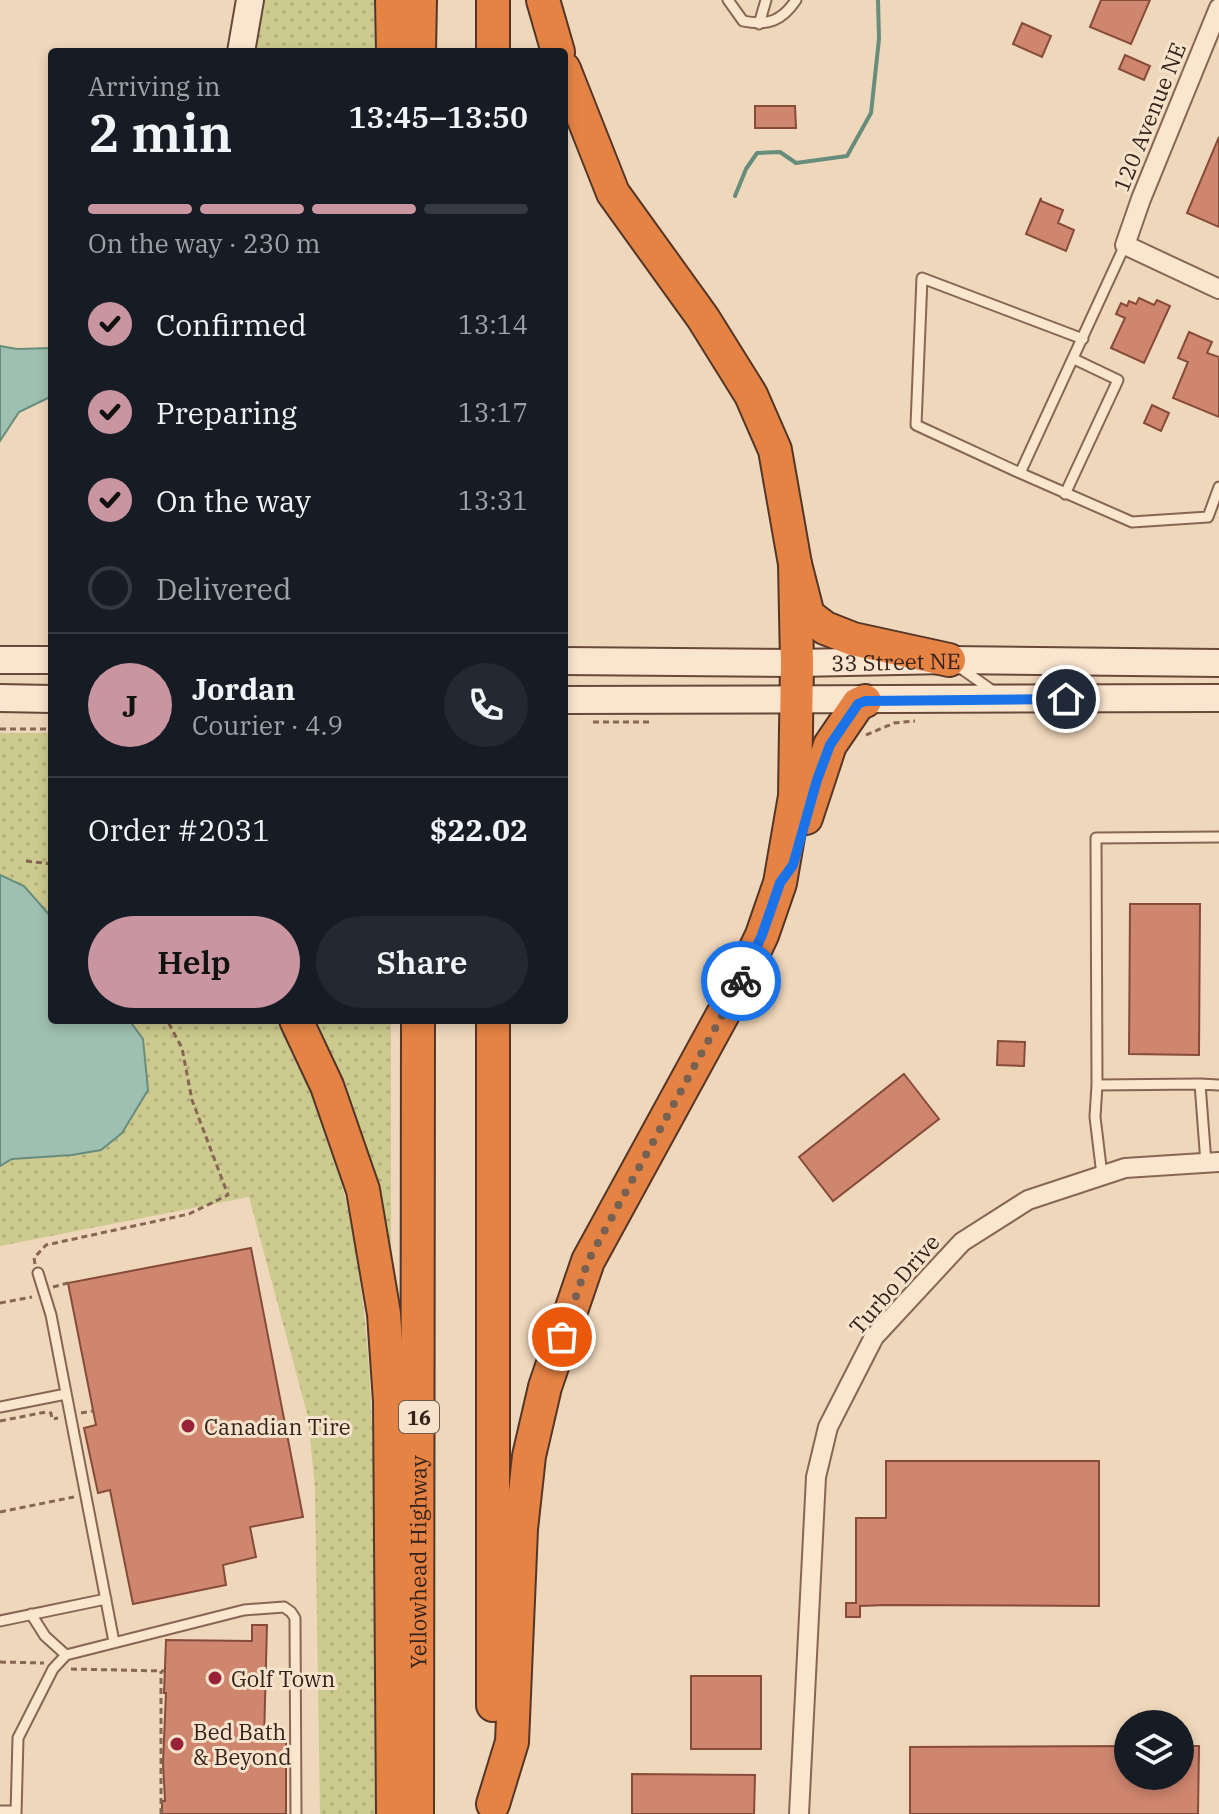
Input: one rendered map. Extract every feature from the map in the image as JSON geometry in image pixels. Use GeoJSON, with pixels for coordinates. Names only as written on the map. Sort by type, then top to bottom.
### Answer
{"type":"FeatureCollection","features":[{"type":"Feature","properties":{"kind":"highway"},"geometry":{"type":"LineString","coordinates":[[392,0],[393,48]]}},
{"type":"Feature","properties":{"kind":"highway"},"geometry":{"type":"LineString","coordinates":[[419,48],[420,0]]}},
{"type":"Feature","properties":{"kind":"highway"},"geometry":{"type":"LineString","coordinates":[[493,0],[493,48]]}},
{"type":"Feature","properties":{"kind":"highway"},"geometry":{"type":"LineString","coordinates":[[543,0],[557,48]]}},
{"type":"Feature","properties":{"kind":"highway"},"geometry":{"type":"LineString","coordinates":[[568,79],[613,193],[703,318],[751,395],[775,450],[795,564],[808,615],[825,628],[882,646],[949,660]]}},
{"type":"Feature","properties":{"kind":"highway"},"geometry":{"type":"LineString","coordinates":[[493,1809],[512,1742],[522,1516],[529,1456],[545,1387],[588,1261],[735,992],[762,935],[780,883],[795,796],[795,564]]}},
{"type":"Feature","properties":{"kind":"highway"},"geometry":{"type":"LineString","coordinates":[[780,883],[793,865],[830,745],[858,704],[865,701]]}},
{"type":"Feature","properties":{"kind":"highway"},"geometry":{"type":"LineString","coordinates":[[298,1024],[327,1086],[363,1190],[384,1314],[390,1401],[393,1814]]}},
{"type":"Feature","properties":{"kind":"highway","name":"Yellowhead Highway"},"geometry":{"type":"LineString","coordinates":[[417,1814],[418,1024]]}},
{"type":"Feature","properties":{"kind":"highway"},"geometry":{"type":"LineString","coordinates":[[493,1024],[493,1809]]}},
{"type":"Feature","properties":{"kind":"street"},"geometry":{"type":"LineString","coordinates":[[242,48],[250,0]]}},
{"type":"Feature","properties":{"kind":"street","name":"120 Avenue NE"},"geometry":{"type":"LineString","coordinates":[[1125,245],[1219,8]]}},
{"type":"Feature","properties":{"kind":"street"},"geometry":{"type":"LineString","coordinates":[[1125,245],[1219,289]]}},
{"type":"Feature","properties":{"kind":"street"},"geometry":{"type":"LineString","coordinates":[[2,660],[48,654]]}},
{"type":"Feature","properties":{"kind":"street"},"geometry":{"type":"LineString","coordinates":[[2,660],[48,660]]}},
{"type":"Feature","properties":{"kind":"street","name":"33 Street NE"},"geometry":{"type":"LineString","coordinates":[[568,661],[1219,663]]}},
{"type":"Feature","properties":{"kind":"street"},"geometry":{"type":"LineString","coordinates":[[0,698],[48,699]]}},
{"type":"Feature","properties":{"kind":"street","name":"33 Street NE"},"geometry":{"type":"LineString","coordinates":[[568,700],[1219,698]]}},
{"type":"Feature","properties":{"kind":"street","name":"Turbo Drive"},"geometry":{"type":"LineString","coordinates":[[799,1814],[816,1477],[828,1427],[874,1337],[962,1242],[1028,1200],[1125,1168],[1212,1162]]}},
{"type":"Feature","properties":{"kind":"lane"},"geometry":{"type":"LineString","coordinates":[[728,0],[743,21],[759,24],[785,16],[796,0]]}},
{"type":"Feature","properties":{"kind":"lane"},"geometry":{"type":"LineString","coordinates":[[759,24],[766,0]]}},
{"type":"Feature","properties":{"kind":"lane"},"geometry":{"type":"LineString","coordinates":[[1020,473],[1125,245]]}},
{"type":"Feature","properties":{"kind":"lane"},"geometry":{"type":"LineString","coordinates":[[1083,339],[922,278],[916,425],[1132,522],[1208,517],[1219,487]]}},
{"type":"Feature","properties":{"kind":"lane"},"geometry":{"type":"LineString","coordinates":[[1065,494],[1118,380],[1074,359]]}},
{"type":"Feature","properties":{"kind":"lane"},"geometry":{"type":"LineString","coordinates":[[949,660],[1005,700]]}},
{"type":"Feature","properties":{"kind":"lane"},"geometry":{"type":"LineString","coordinates":[[1102,1175],[1095,1117],[1096,838],[1219,837]]}},
{"type":"Feature","properties":{"kind":"lane"},"geometry":{"type":"LineString","coordinates":[[1200,1084],[1212,1162]]}},
{"type":"Feature","properties":{"kind":"lane"},"geometry":{"type":"LineString","coordinates":[[1097,1085],[1219,1085]]}},
{"type":"Feature","properties":{"kind":"lane"},"geometry":{"type":"LineString","coordinates":[[38,1273],[51,1315],[114,1642]]}},
{"type":"Feature","properties":{"kind":"lane"},"geometry":{"type":"LineString","coordinates":[[0,1407],[66,1394]]}},
{"type":"Feature","properties":{"kind":"lane"},"geometry":{"type":"LineString","coordinates":[[0,1621],[106,1599]]}},
{"type":"Feature","properties":{"kind":"lane"},"geometry":{"type":"LineString","coordinates":[[0,1811],[16,1813],[18,1738],[56,1666],[66,1655],[244,1610],[284,1607],[295,1618],[296,1814]]}},
{"type":"Feature","properties":{"kind":"lane"},"geometry":{"type":"LineString","coordinates":[[31,1614],[45,1636],[66,1655]]}},
{"type":"Feature","properties":{"kind":"path"},"geometry":{"type":"LineString","coordinates":[[861,738],[874,729],[917,720]]}},
{"type":"Feature","properties":{"kind":"path"},"geometry":{"type":"LineString","coordinates":[[0,729],[48,729]]}},
{"type":"Feature","properties":{"kind":"path"},"geometry":{"type":"LineString","coordinates":[[26,861],[48,864]]}},
{"type":"Feature","properties":{"kind":"path"},"geometry":{"type":"LineString","coordinates":[[38,1273],[34,1258],[46,1245],[189,1214],[228,1195],[194,1108],[182,1048],[169,1024]]}},
{"type":"Feature","properties":{"kind":"path"},"geometry":{"type":"LineString","coordinates":[[0,1421],[46,1412],[51,1413],[52,1419],[93,1411]]}},
{"type":"Feature","properties":{"kind":"path"},"geometry":{"type":"LineString","coordinates":[[0,1512],[86,1495]]}},
{"type":"Feature","properties":{"kind":"path"},"geometry":{"type":"LineString","coordinates":[[0,1662],[42,1662],[68,1669],[163,1671],[161,1814]]}},
{"type":"Feature","properties":{"kind":"shaded area"},"geometry":{"type":"Polygon","coordinates":[[[260,0],[378,0],[378,48],[254,48],[260,0]]]}},
{"type":"Feature","properties":{"kind":"shaded area"},"geometry":{"type":"Polygon","coordinates":[[[0,346],[48,348],[48,398],[19,412],[0,441],[0,346]]]}},
{"type":"Feature","properties":{"kind":"shaded area"},"geometry":{"type":"Polygon","coordinates":[[[0,733],[48,733],[48,1024],[280,1024],[325,1124],[336,1160],[357,1260],[368,1361],[373,1463],[376,1814],[320,1814],[315,1488],[308,1417],[249,1197],[0,1246],[0,733]]]}},
{"type":"Feature","properties":{"kind":"shaded area"},"geometry":{"type":"Polygon","coordinates":[[[0,875],[24,886],[48,913],[48,1024],[132,1024],[143,1039],[148,1090],[122,1133],[101,1150],[12,1159],[0,1166],[0,875]]]}},
{"type":"Feature","properties":{"kind":"shaded area"},"geometry":{"type":"Polygon","coordinates":[[[309,1024],[391,1024],[391,1347],[309,1024]]]}},
{"type":"Feature","properties":{"kind":"building"},"geometry":{"type":"Polygon","coordinates":[[[1101,0],[1150,0],[1131,44],[1090,27],[1101,0]]]}},
{"type":"Feature","properties":{"kind":"building"},"geometry":{"type":"Polygon","coordinates":[[[1022,23],[1051,36],[1042,57],[1013,44],[1022,23]]]}},
{"type":"Feature","properties":{"kind":"building"},"geometry":{"type":"Polygon","coordinates":[[[1125,55],[1150,66],[1144,80],[1119,69],[1125,55]]]}},
{"type":"Feature","properties":{"kind":"building"},"geometry":{"type":"Polygon","coordinates":[[[755,106],[795,106],[796,128],[755,128],[755,106]]]}},
{"type":"Feature","properties":{"kind":"building"},"geometry":{"type":"Polygon","coordinates":[[[1219,137],[1219,227],[1187,213],[1219,137]]]}},
{"type":"Feature","properties":{"kind":"building"},"geometry":{"type":"Polygon","coordinates":[[[1041,198],[1041,201],[1063,210],[1058,223],[1074,230],[1066,251],[1026,234],[1041,198]]]}},
{"type":"Feature","properties":{"kind":"building"},"geometry":{"type":"Polygon","coordinates":[[[1139,298],[1154,305],[1157,300],[1170,306],[1144,363],[1111,348],[1125,318],[1116,314],[1121,303],[1127,306],[1129,301],[1136,304],[1139,298]]]}},
{"type":"Feature","properties":{"kind":"building"},"geometry":{"type":"Polygon","coordinates":[[[1189,332],[1212,342],[1207,353],[1219,357],[1219,417],[1173,398],[1188,362],[1178,358],[1189,332]]]}},
{"type":"Feature","properties":{"kind":"building"},"geometry":{"type":"Polygon","coordinates":[[[1152,405],[1169,413],[1161,431],[1144,423],[1152,405]]]}},
{"type":"Feature","properties":{"kind":"building"},"geometry":{"type":"Polygon","coordinates":[[[1130,904],[1200,904],[1199,1055],[1129,1054],[1130,904]]]}},
{"type":"Feature","properties":{"kind":"building"},"geometry":{"type":"Polygon","coordinates":[[[998,1041],[1025,1042],[1024,1066],[997,1065],[998,1041]]]}},
{"type":"Feature","properties":{"kind":"building"},"geometry":{"type":"Polygon","coordinates":[[[904,1074],[939,1119],[833,1201],[799,1157],[904,1074]]]}},
{"type":"Feature","properties":{"kind":"building","name":"Canadian Tire"},"geometry":{"type":"Polygon","coordinates":[[[251,1248],[303,1517],[250,1527],[256,1557],[223,1565],[226,1585],[133,1604],[110,1490],[98,1493],[84,1428],[96,1425],[68,1283],[251,1248]]]}},
{"type":"Feature","properties":{"kind":"building"},"geometry":{"type":"Polygon","coordinates":[[[886,1461],[1099,1461],[1099,1606],[860,1606],[860,1617],[846,1617],[846,1603],[856,1603],[856,1518],[886,1518],[886,1461]]]}},
{"type":"Feature","properties":{"kind":"building"},"geometry":{"type":"Polygon","coordinates":[[[252,1625],[267,1625],[264,1740],[286,1740],[286,1814],[162,1814],[162,1801],[165,1801],[166,1640],[252,1641],[252,1625]]]}},
{"type":"Feature","properties":{"kind":"building"},"geometry":{"type":"Polygon","coordinates":[[[691,1676],[761,1676],[761,1749],[691,1749],[691,1676]]]}},
{"type":"Feature","properties":{"kind":"building"},"geometry":{"type":"Polygon","coordinates":[[[1114,1746],[1114,1790],[1194,1790],[1194,1746],[1199,1746],[1198,1814],[910,1814],[910,1747],[1114,1746]]]}},
{"type":"Feature","properties":{"kind":"building"},"geometry":{"type":"Polygon","coordinates":[[[632,1774],[755,1775],[754,1814],[632,1814],[632,1774]]]}},
{"type":"Feature","properties":{"kind":"waterway"},"geometry":{"type":"LineString","coordinates":[[735,196],[746,169],[757,153],[780,152],[796,163],[847,156],[871,113],[879,39],[878,0]]}},
{"type":"Feature","properties":{"kind":"way so far"},"geometry":{"type":"LineString","coordinates":[[562,1337],[588,1261],[741,981]]}},
{"type":"Feature","properties":{"kind":"place","name":"Canadian Tire"},"geometry":{"type":"Point","coordinates":[188,1426]}},
{"type":"Feature","properties":{"kind":"place","name":"Golf Town"},"geometry":{"type":"Point","coordinates":[215,1678]}},
{"type":"Feature","properties":{"kind":"place","name":"Bed Bath & Beyond"},"geometry":{"type":"Point","coordinates":[177,1744]}},
{"type":"Feature","properties":{"kind":"route"},"geometry":{"type":"LineString","coordinates":[[741,981],[762,935],[780,883],[793,865],[830,745],[858,704],[865,701],[1066,699]]}}]}
